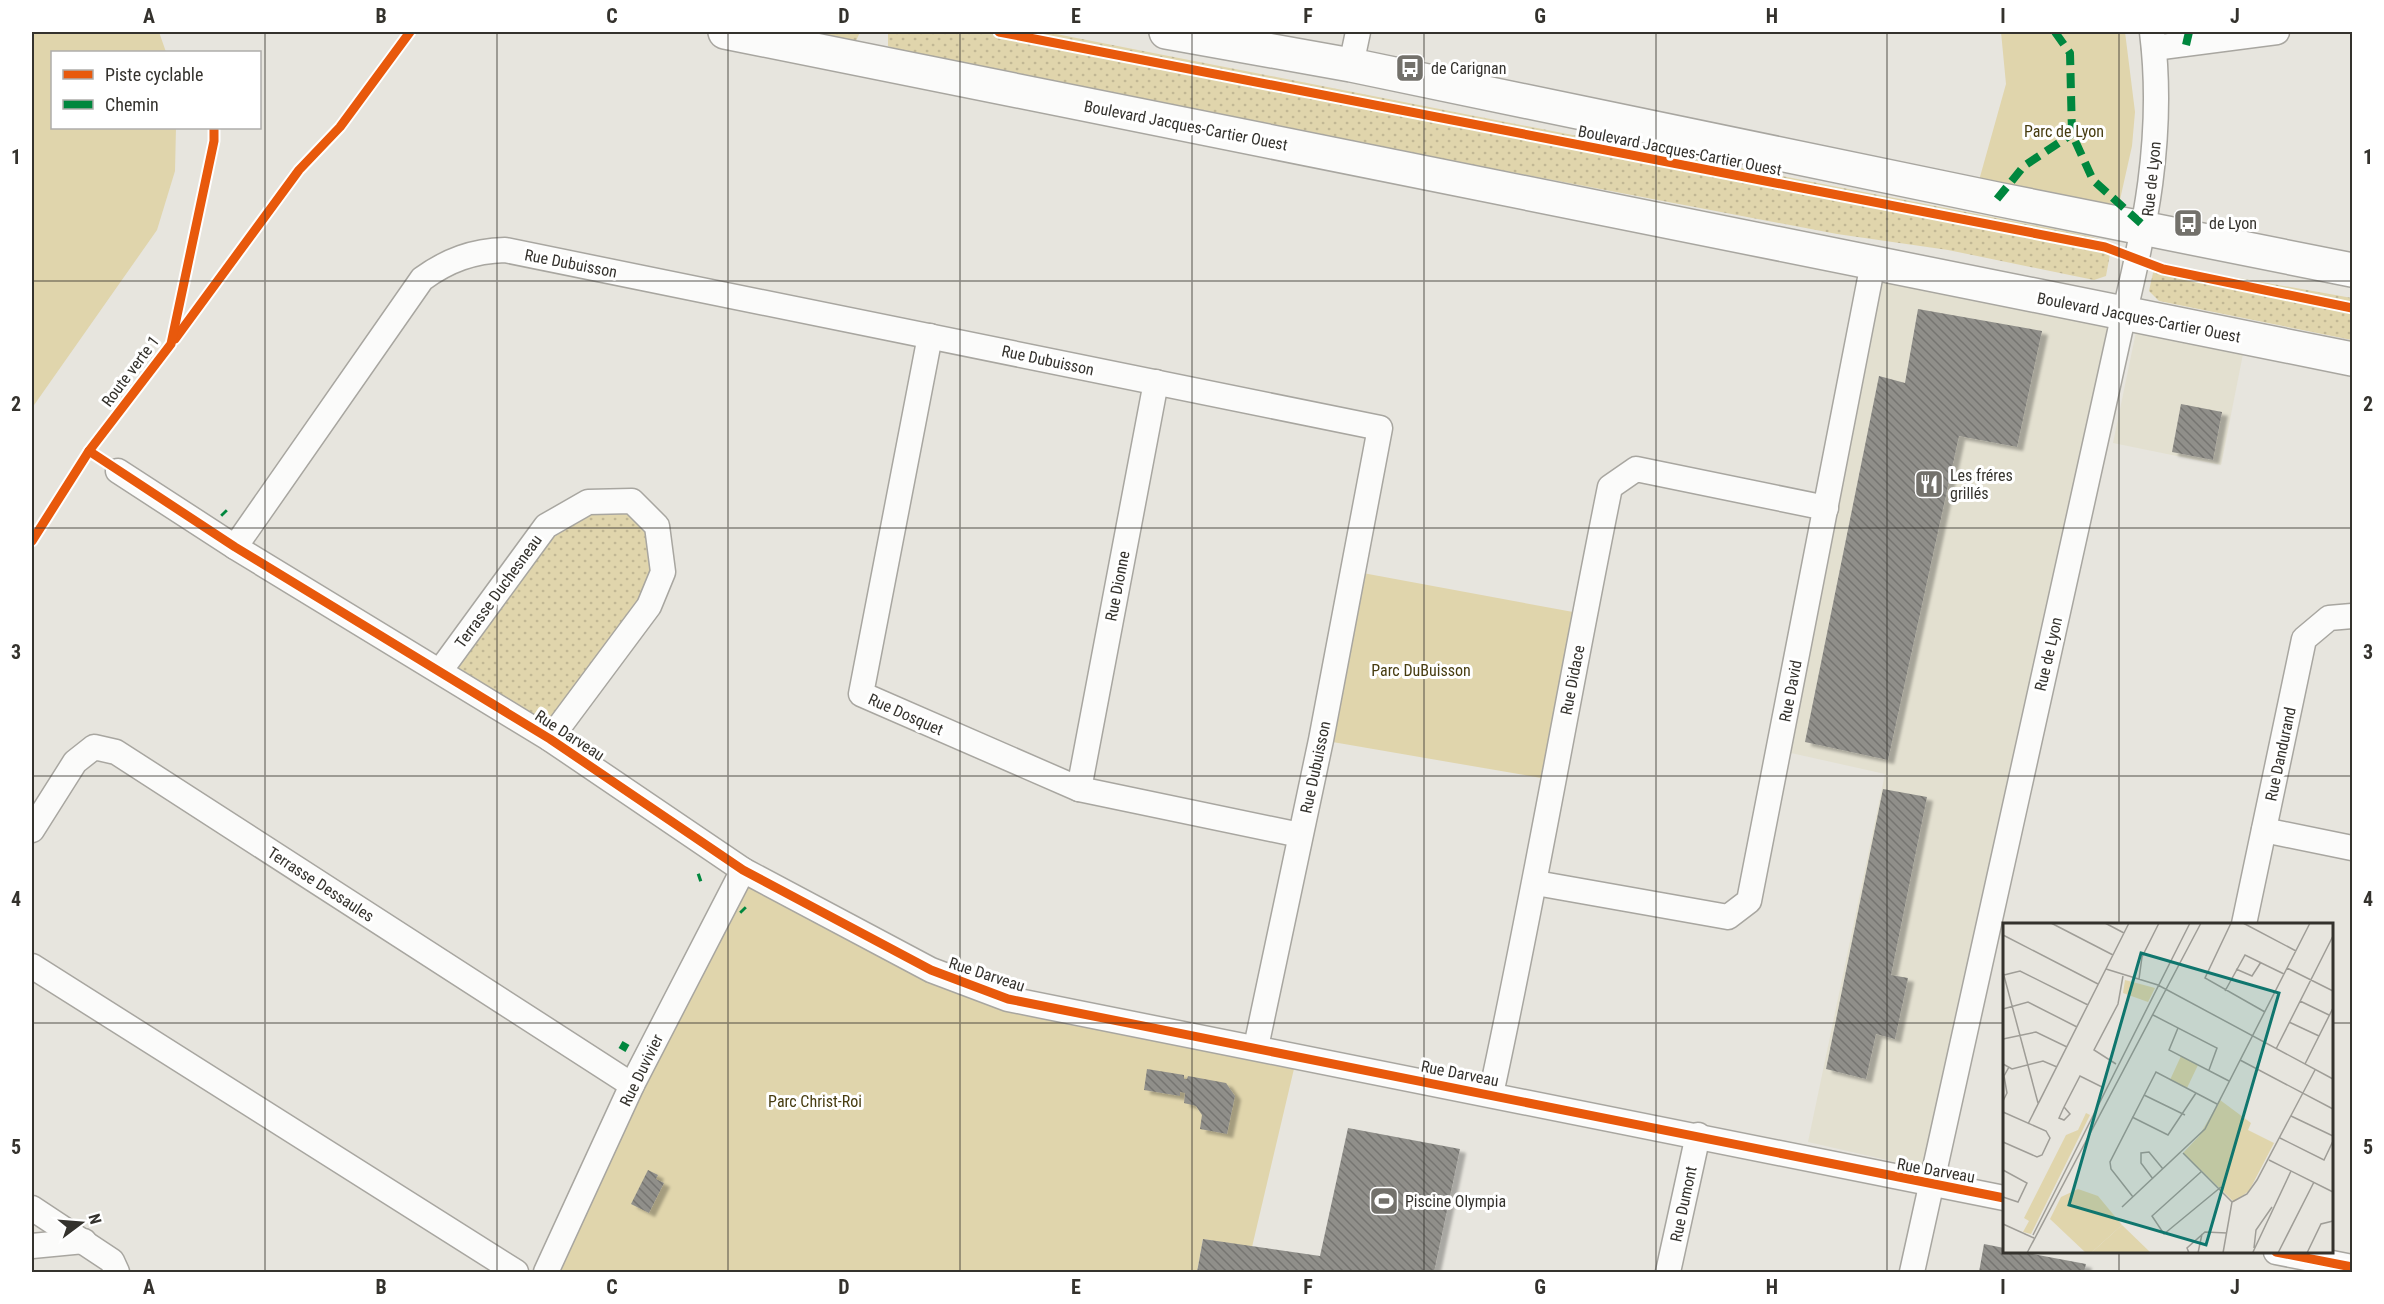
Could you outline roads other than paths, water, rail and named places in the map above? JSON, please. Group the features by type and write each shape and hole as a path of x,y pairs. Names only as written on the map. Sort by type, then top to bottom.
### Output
{"main road":[{"name":"Boulevard Jacques-Cartier Ouest","path":"725,32 2352,359"},
{"name":"Boulevard Jacques-Cartier Ouest","path":"1166,32 1351,66 2352,270"}],"street":[{"path":"1351,66 1358,32"},
{"path":"2153,40 2277,32"},
{"name":"Rue de Lyon","path":"1911,1272 2145,227 2156,148 2153,40"},
{"name":"Rue Dubuisson","path":"235,547 422,279 438,267 464,255 484,250 506,250 1380,428 1321,740 1256,1047"},
{"name":"Rue David","path":"1536,883 1728,917 1749,901 1873,263"},
{"name":"Rue Dosquet","path":"930,336 861,694 1079,789 1300,835"},
{"name":"Rue Dionne","path":"1079,789 1156,382"},
{"name":"Rue Didace","path":"1491,1094 1536,883 1584,614 1610,487 1636,469 1826,508"},
{"name":"Rue Darveau","path":"118,471 235,547 550,739 742,870 931,970 1008,999 1698,1135 1930,1185 2003,1198"},
{"name":"Terrasse Duchesneau","path":"440,671 546,526 588,502 632,501 657,526 663,572 649,606 550,739"},
{"name":"Rue Dandurand","path":"2244,923 2304,639 2329,618 2352,616"},
{"name":"Terrasse Dessaules","path":"32,830 75,762 94,747 116,752 632,1085"},
{"path":"2264,830 2352,848"},
{"name":"Rue Duvivier","path":"546,1272 632,1085 742,870"},
{"path":"32,966 516,1272"},
{"name":"Rue Dumont","path":"1668,1272 1698,1135"},
{"path":"32,1208 112,1261 117,1272"},
{"path":"32,1246 84,1241"},
{"path":"2286,1253 2352,1267"}],"place":[{"name":"de Carignan","path":"1410,68"},
{"name":"de Lyon","path":"2188,223"},
{"name":"Les fréres grillés","path":"1929,484"},
{"name":"Piscine Olympia","path":"1384,1201"}],"park label":[{"name":"Parc de Lyon","path":"2064,131"},
{"name":"Parc DuBuisson","path":"1421,670"},
{"name":"Parc Christ-Roi","path":"815,1101"}]}
